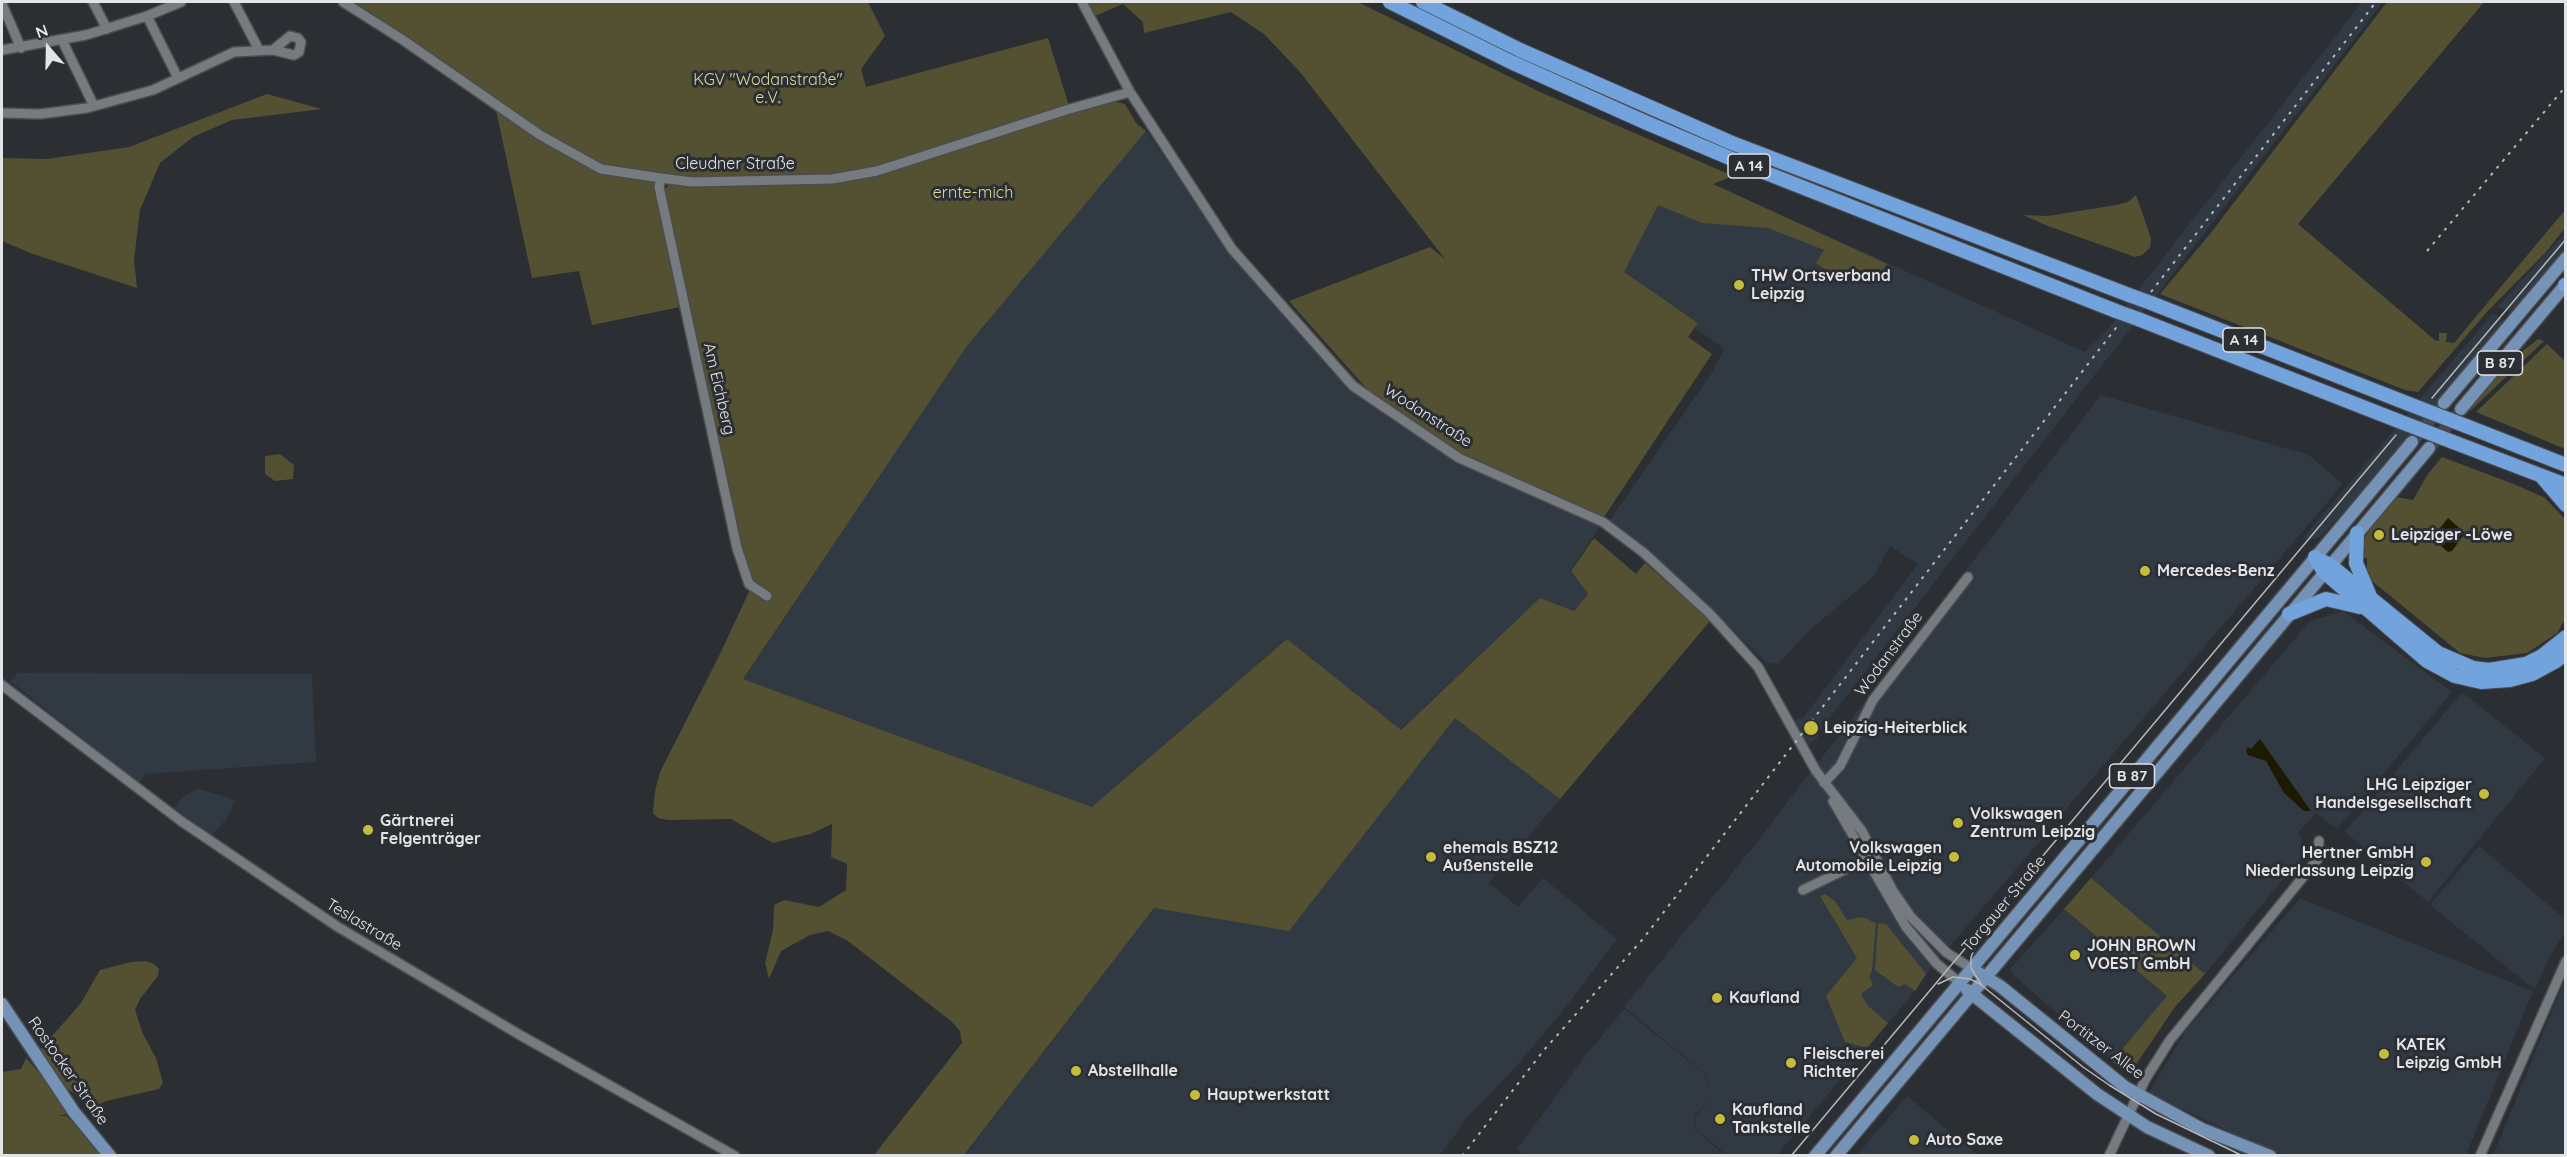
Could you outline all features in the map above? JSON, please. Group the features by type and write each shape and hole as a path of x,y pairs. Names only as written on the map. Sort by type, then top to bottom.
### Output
{"highway":[{"name":"A 14","path":"1390,2 1511,62 1761,171 2565,486"},
{"name":"A 14","path":"1423,2 1530,54 1732,143 2563,463"},
{"path":"2541,476 2565,505"},
{"path":"2357,533 2356,563 2368,603"},
{"path":"2315,557 2368,603 2427,661 2455,676 2481,682 2510,680 2532,674 2556,661 2565,653"},
{"path":"2289,614 2317,601 2331,599 2368,603 2438,653 2473,668 2489,670 2526,664 2542,656 2565,637"}],"main road":[{"name":"B 87","path":"2444,403 2565,258"},
{"name":"B 87","path":"2461,409 2565,285"},
{"name":"Torgauer Straße","path":"1815,1155 2412,441"},
{"name":"B 87","path":"2327,568 2429,448"},
{"name":"Torgauer Straße","path":"1836,1155 2140,795 2327,568"},
{"name":"Wodanstraße","path":"1971,969 1986,976"},
{"name":"Portitzer Allee","path":"1986,976 2106,1073 2139,1094 2202,1129 2270,1155"},
{"name":"Wodanstraße","path":"1960,983 1971,993"},
{"path":"1971,993 2082,1084 2147,1127 2209,1155"},
{"name":"Rostocker Straße","path":"2,1004 74,1112 110,1155"}],"street":[{"path":"93,2 107,29"},
{"path":"2,50 62,40 107,29 181,2"},
{"path":"234,2 259,50"},
{"name":"Cleudner Straße","path":"343,2 540,135 600,169 692,182 832,179 866,173 1130,92"},
{"name":"Wodanstraße","path":"1082,2 1130,92 1232,249 1353,386 1460,458 1604,522 1644,554 1710,614 1758,667 1800,746 1911,916 1947,953 1971,969"},
{"path":"2,4 21,48"},
{"path":"147,16 178,78"},
{"path":"62,40 94,106"},
{"path":"2,113 40,114 94,106 153,90 234,52 273,50"},
{"name":"Am Eichberg","path":"661,178 659,187 737,548 749,584 767,596"},
{"name":"Wodanstraße","path":"1824,783 1834,775 1849,750 1873,700 1968,577"},
{"name":"Teslastraße","path":"2,685 181,821 320,916 520,1035 735,1155"},
{"path":"2109,1155 2146,1078 2183,1022 2317,860 2319,841"},
{"path":"1803,890 1871,857"},
{"name":"Wodanstraße","path":"1871,857 1889,898 1915,940 1960,983"},
{"path":"2480,1155 2565,961"}],"shaded area":[{"path":"2362,2 2383,2 1848,694 1819,732 1817,739 1806,743 1795,720 1804,717 1918,564 1890,546 1873,577 1810,630 1779,663 1773,664 1766,662 1703,602 1610,520 1711,374 1724,349 1695,328 1698,323 1623,272 1658,204 1713,184 2085,352 2107,330"},
{"path":"1146,131 1232,249 1382,406 1603,522 1571,570 1588,594 1574,611 1540,598 1400,730 1287,639 1092,807 743,679 967,346"},
{"path":"2565,233 2565,250 2513,313 2497,307"},
{"path":"2492,314 2496,314 2505,322 2371,483 2320,537 2310,540 2302,539"},
{"path":"2101,395 2309,455 2343,484 2055,822 2045,824 2041,830 2042,839 1926,974 1915,991 1777,1155 1719,1155 1722,1151 1696,1129 1695,1117 1710,1099 1694,1116 1695,1129 1720,1152 1717,1155 1523,1156 1517,1149 1586,1055 1624,1009 1705,1074 1709,1089 1706,1074 1624,1007 1749,852"},
{"path":"2448,518 2465,533 2452,551 2448,552 2432,538"},
{"path":"2343,611 2452,692 2337,829 2316,813 2297,834 2301,837 2303,855 2205,974 2091,878 2310,621"},
{"path":"18,673 312,674 316,762 146,774 139,783 10,681"},
{"path":"2462,692 2545,758 2428,902 2345,832"},
{"path":"1455,718 1560,799 1489,883 1518,907 1543,878 1617,939 1558,1017 1512,1071 1460,1125 1440,1155 964,1156 1154,908 1289,930"},
{"path":"2260,739 2311,811 2304,811 2284,793 2266,761 2248,755 2246,751 2248,747 2251,749"},
{"path":"197,788 235,800 228,817 212,835 174,808 182,798"},
{"path":"2479,846 2565,919 2565,932 2550,956 2535,990 2430,905"},
{"path":"2300,898 2533,991 2466,1155 2285,1155 2268,1150 2149,1093 2185,1032"},
{"path":"2064,909 2167,996 2112,1061 2012,974 2011,968"},
{"path":"2565,979 2565,1155 2493,1155 2526,1075"},
{"path":"1907,1096 1974,1152 1979,1155 1857,1155"}],"green space":[{"name":"KGV \"Wodanstraße\" e.V.","path":"351,2 868,2 885,36 861,69 866,87 1048,38 1069,106 894,161 833,176 751,179 655,174 600,165 556,140 417,44"},
{"path":"1088,2 1358,2 1538,91 1733,176 1713,184 1887,264 1879,275 1875,275 1870,280 1851,271 1847,276 1840,272 1837,277 1816,263 1824,250 1768,228 1702,223 1658,205 1624,272 1698,323 1688,337 1712,354 1604,517 1460,458 1382,406 1289,301 1430,247 1445,259 1300,72 1264,34 1231,12 1144,33 1143,22 1123,4 1095,16"},
{"path":"2387,2 2484,2 2298,224 2436,341 2439,341 2439,333 2447,333 2446,342 2454,343 2565,210 2565,228 2546,252 2486,313 2418,392 2405,390 2160,294 2210,234"},
{"path":"267,94 322,109 232,120 193,137 160,163 140,210 134,260 137,288 33,254 2,241 2,158 47,159 129,147"},
{"name":"ernte-mich","path":"1115,102 1125,104 1136,123 1146,131 967,346 743,679 1092,807 1287,639 1401,730 1540,598 1574,611 1588,594 1571,571 1594,538 1636,574 1645,563 1710,621 1560,799 1455,718 1289,931 1154,908 964,1155 874,1155 962,1043 960,1031 951,1021 848,941 828,931 810,935 781,951 769,979 765,963 773,930 774,905 784,900 819,907 846,890 847,864 831,857 832,824 810,834 773,843 731,819 668,820 658,818 653,813 660,772 754,581 740,547 712,410 677,264 664,190 670,184 821,182"},
{"path":"496,110 601,169 660,181 685,306 592,325 579,271 532,278"},
{"path":"2136,195 2151,238 2150,248 2142,255 2135,257 2023,215 2048,216 2116,205 2128,202"},
{"path":"2538,339 2544,341 2470,411 2466,409 2524,350"},
{"path":"2547,344 2565,361 2565,449 2476,412"},
{"path":"280,454 294,465 293,479 275,481 265,474 265,456"},
{"path":"2442,457 2545,498 2565,519 2565,619 2557,633 2527,653 2485,658 2460,653 2372,581 2367,569 2367,558 2360,558 2364,539 2373,525 2396,497 2413,500 2428,474"},
{"path":"2091,878 2205,974 2175,1007 2135,1066 2123,1070 2112,1061 2167,996 2064,909"},
{"path":"1825,894 1835,901 1847,920 1862,917 1876,923 1872,971 1869,976 1873,985 1861,994 1867,1005 1888,1023 1867,1048 1845,1042 1826,996 1857,958 1820,896"},
{"path":"1878,923 1886,924 1926,974 1915,991 1905,984 1898,987 1875,970"},
{"path":"146,961 159,969 158,976 140,999 135,1010 143,1034 156,1058 163,1083 159,1089 106,1101 94,1107 59,1083 39,1051 81,1003 100,970 131,962"},
{"path":"26,1058 74,1112 59,1116 66,1116 75,1124 100,1155 2,1156 2,1072 21,1069"}],"tunnel":[{"path":"2412,442 2440,408"},
{"path":"2429,448 2457,414"}],"tram line":[{"path":"2432,398 2566,239"},
{"path":"1791,1156 2396,435"},
{"path":"1978,940 1971,957 1971,968 1981,984"},
{"path":"1938,984 1953,977 1970,979 1980,984 2083,1067 2109,1085 2156,1114 2243,1156"}],"railway":[{"path":"2151,292 2376,2"},
{"path":"2427,251 2566,86"},
{"path":"1462,1156 1544,1050 1642,940 2119,324"}],"place":[{"name":"THW Ortsverband Leipzig","path":"1739,285"},
{"name":"Leipziger -Löwe","path":"2379,535"},
{"name":"Mercedes-Benz","path":"2145,571"},
{"name":"Leipzig-Heiterblick","path":"1811,728"},
{"name":"LHG Leipziger Handelsgesellschaft","path":"2484,794"},
{"name":"Volkswagen Zentrum Leipzig","path":"1958,823"},
{"name":"Gärtnerei Felgenträger","path":"368,830"},
{"name":"ehemals BSZ12 Außenstelle","path":"1431,857"},
{"name":"Volkswagen Automobile Leipzig","path":"1954,857"},
{"name":"Hertner GmbH Niederlassung Leipzig","path":"2426,862"},
{"name":"JOHN BROWN VOEST GmbH","path":"2075,955"},
{"name":"Kaufland","path":"1717,998"},
{"name":"KATEK Leipzig GmbH","path":"2384,1054"},
{"name":"Fleischerei Richter","path":"1791,1063"},
{"name":"Abstellhalle","path":"1076,1071"},
{"name":"Hauptwerkstatt","path":"1195,1095"},
{"name":"Kaufland Tankstelle","path":"1720,1119"},
{"name":"Auto Saxe","path":"1914,1140"}]}
